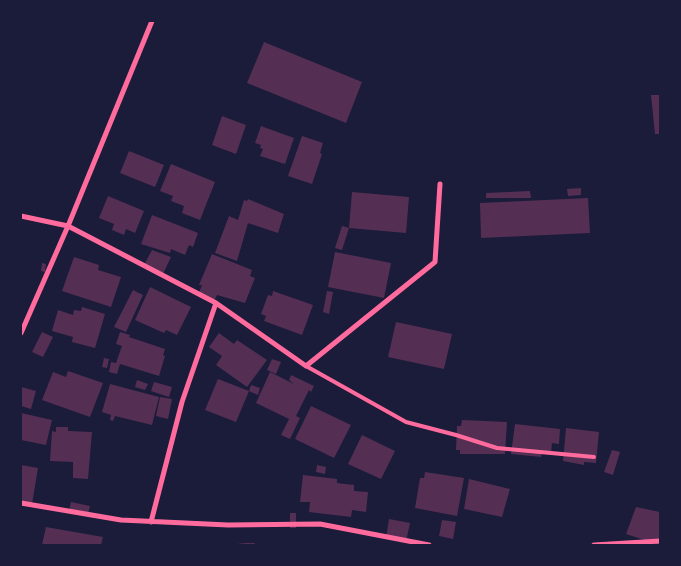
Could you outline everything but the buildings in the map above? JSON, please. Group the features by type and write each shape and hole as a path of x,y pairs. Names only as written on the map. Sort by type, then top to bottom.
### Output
{"street":[{"path":"21,334 68,226 152,21"},
{"path":"21,216 68,226 216,303 306,366 435,262 440,184"},
{"path":"151,522 182,402 216,303"},
{"path":"21,503 122,520 228,525 320,524 430,545"},
{"path":"594,545 660,541"}],"lane":[{"path":"306,366 406,422 456,434 497,448 594,457"}]}
